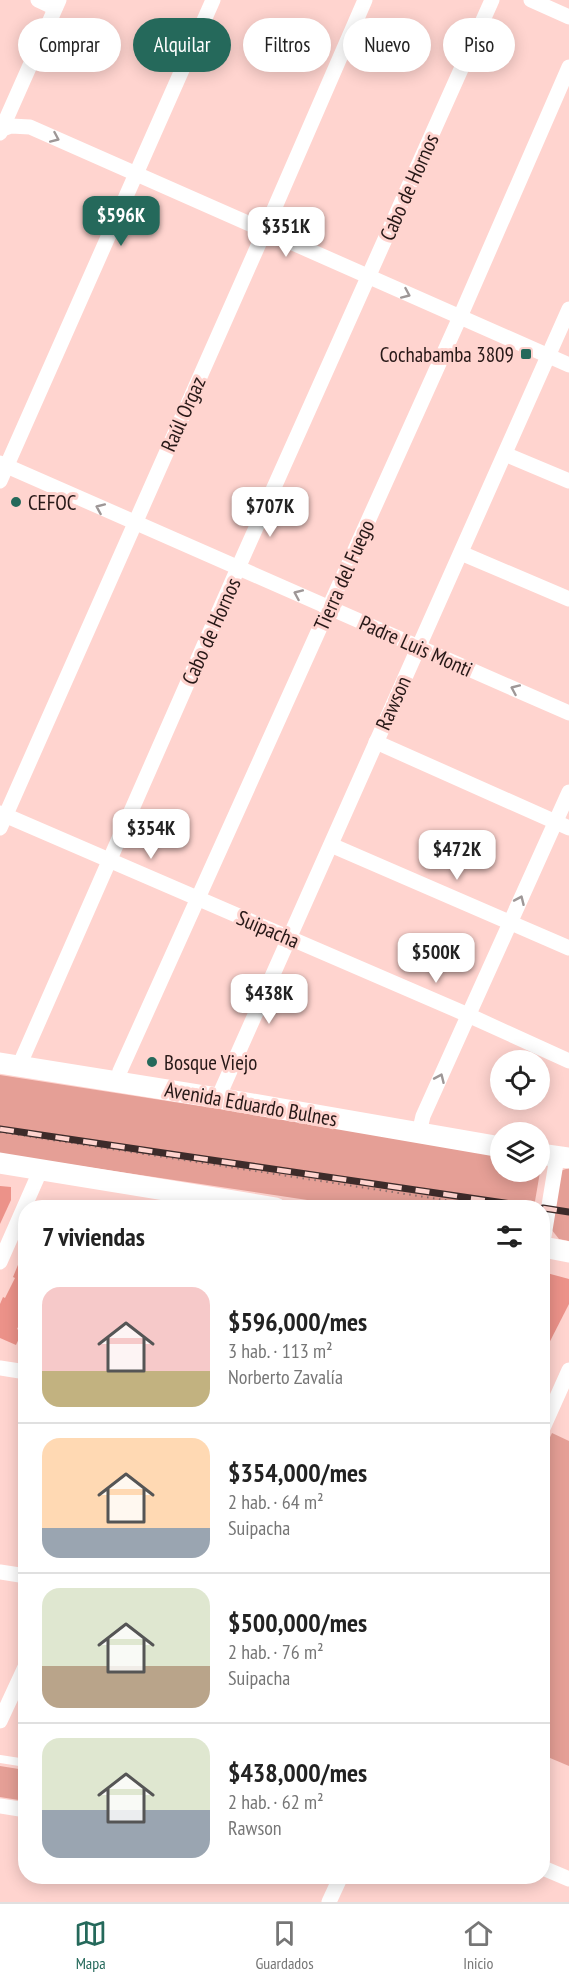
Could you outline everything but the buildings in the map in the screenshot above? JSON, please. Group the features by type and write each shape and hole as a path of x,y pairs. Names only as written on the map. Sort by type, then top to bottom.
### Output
{"main road":[{"name":"Avenida Eduardo Bulnes","path":"10,1064 490,1145"},
{"path":"0,1163 211,1200"},
{"path":"550,1248 569,1252"}],"street":[{"path":"1,130 57,4 38,0"},
{"path":"2,470 213,0"},
{"name":"Raúl Orgaz","path":"2,819 365,0"},
{"name":"Cabo de Hornos","path":"10,1064 22,1057 492,0"},
{"path":"531,0 569,17"},
{"name":"Tierra del Fuego","path":"117,1082 460,317 569,67"},
{"path":"1,130 18,125 30,127 569,365"},
{"name":"Rawson","path":"218,1098 569,309"},
{"path":"505,454 569,481"},
{"name":"Padre Luis Monti","path":"2,470 135,523 569,712"},
{"path":"461,554 569,600"},
{"path":"376,742 562,825"},
{"path":"419,1133 423,1116 510,922 562,825 569,792"},
{"name":"Suipacha","path":"2,819 111,860 569,1061"},
{"path":"331,845 569,948"},
{"path":"549,1200 555,1156"},
{"path":"27,1200 41,1169"},
{"path":"0,1262 18,1221"},
{"path":"0,1368 18,1371"},
{"path":"550,1412 569,1370"},
{"path":"0,1572 18,1575"},
{"path":"0,1721 18,1682"},
{"path":"0,1806 18,1809"},
{"path":"550,1871 569,1879"},
{"path":"329,1902 337,1884"}],"lane":[{"path":"0,1759 18,1762"}],"path":[{"path":"0,1132 445,1200"}],"shaded area":[{"path":"0,1075 490,1151 490,1182 538,1182 535,1200 307,1200 0,1154"},
{"path":"569,1168 569,1241 559,1239 551,1229 560,1171"},
{"path":"552,1433 569,1441 569,1766 550,1758 550,1437"},
{"path":"0,1766 18,1769 18,1800 0,1797"}],"railway":[{"path":"0,1129 484,1200"},
{"path":"550,1209 569,1212"}],"place":[{"name":"Cochabamba 3809","path":"526,354"},
{"name":"CEFOC","path":"16,502"},
{"name":"Bosque Viejo","path":"152,1062"}]}
